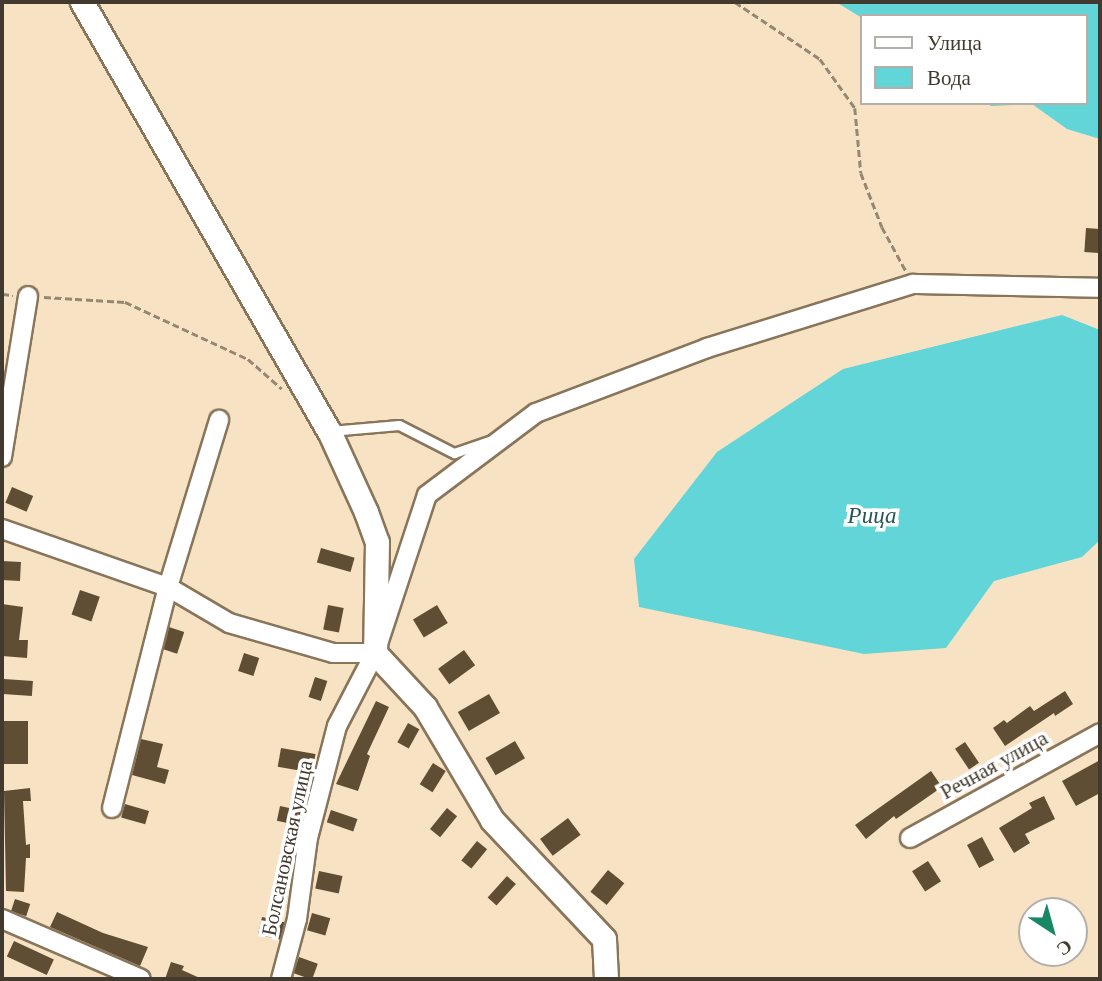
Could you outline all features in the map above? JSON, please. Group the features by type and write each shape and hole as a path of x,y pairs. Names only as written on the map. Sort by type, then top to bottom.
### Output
{"street":[{"path":"82,2 329,431 377,542 375,653 425,707 492,820 604,939 606,979"},
{"name":"Болсановская улица","path":"281,979 297,919 308,838 337,726 375,653 426,495 536,413 706,348 913,284 936,282 1100,288"},
{"path":"2,457 28,296"},
{"path":"112,808 168,587 219,420"},
{"path":"2,528 168,587 229,623 333,653 375,653"},
{"name":"Речная улица","path":"910,838 1100,733"},
{"path":"2,919 141,979"}],"lane":[{"path":"329,431 399,425 454,453 504,437"}],"path":[{"path":"735,2 820,59 855,108 861,173 882,226 913,284"},
{"path":"2,294 125,302 248,359 289,395"}],"water":[{"path":"836,2 1100,2 1100,139 1067,129 1033,105 1088,105 1088,14 860,14 860,17"},
{"name":"Рица","path":"1062,315 1100,330 1100,540 1082,557 994,581 946,648 864,654 639,607 634,559 717,452 843,369"}],"building":[{"path":"1086,228 1100,229 1098,253 1084,252"},
{"path":"12,487 33,496 27,512 5,503"},
{"path":"321,548 355,558 351,572 317,562"},
{"path":"2,561 21,562 20,581 2,580"},
{"path":"80,590 100,597 91,621 72,615"},
{"path":"2,604 23,607 19,640 28,640 27,658 2,656"},
{"path":"328,605 344,608 339,633 323,630"},
{"path":"437,605 448,623 424,637 413,619"},
{"path":"169,627 184,632 177,654 162,649"},
{"path":"464,650 475,665 449,684 438,669"},
{"path":"244,653 259,658 253,676 238,671"},
{"path":"315,677 327,681 321,701 309,697"},
{"path":"4,679 33,681 32,696 3,694"},
{"path":"1065,691 1073,704 1055,716 1054,713 1005,746 993,728 1004,720 1007,723 1030,706 1034,711"},
{"path":"489,694 500,713 469,731 458,712"},
{"path":"376,701 389,707 367,754 370,756 358,791 336,784"},
{"path":"2,721 28,721 28,764 2,764"},
{"path":"408,723 419,729 409,749 397,742"},
{"path":"141,739 163,744 157,767 169,770 165,784 132,775"},
{"path":"515,741 525,758 496,775 486,758"},
{"path":"965,742 979,763 969,769 955,749"},
{"path":"281,748 315,754 312,773 278,767"},
{"path":"1100,760 1100,793 1076,806 1062,781"},
{"path":"433,763 446,771 432,792 420,784"},
{"path":"931,771 942,787 896,819 894,816 866,839 855,825"},
{"path":"30,788 31,801 23,801 26,845 30,844 30,858 26,858 24,892 6,891 4,791"},
{"path":"1044,796 1055,819 1025,834 1030,843 1014,853 999,828 1032,808 1029,803"},
{"path":"125,804 149,811 145,824 121,817"},
{"path":"280,806 303,811 300,826 277,821"},
{"path":"447,808 457,816 440,837 430,829"},
{"path":"331,810 357,819 353,831 327,822"},
{"path":"568,818 581,835 553,856 540,839"},
{"path":"982,837 994,860 979,868 967,845"},
{"path":"477,841 487,849 471,869 461,860"},
{"path":"928,861 941,881 925,891 912,871"},
{"path":"608,870 624,883 607,905 590,892"},
{"path":"319,871 342,876 339,894 315,889"},
{"path":"507,876 516,884 497,906 488,898"},
{"path":"15,899 30,904 26,916 11,911"},
{"path":"57,912 103,933 148,947 140,966 50,927"},
{"path":"312,913 330,918 325,936 307,930"},
{"path":"262,917 284,922 280,940 258,935"},
{"path":"14,941 54,960 47,975 7,956"},
{"path":"299,957 318,964 312,979 293,973"},
{"path":"171,962 184,966 182,970 202,979 165,979"}]}
